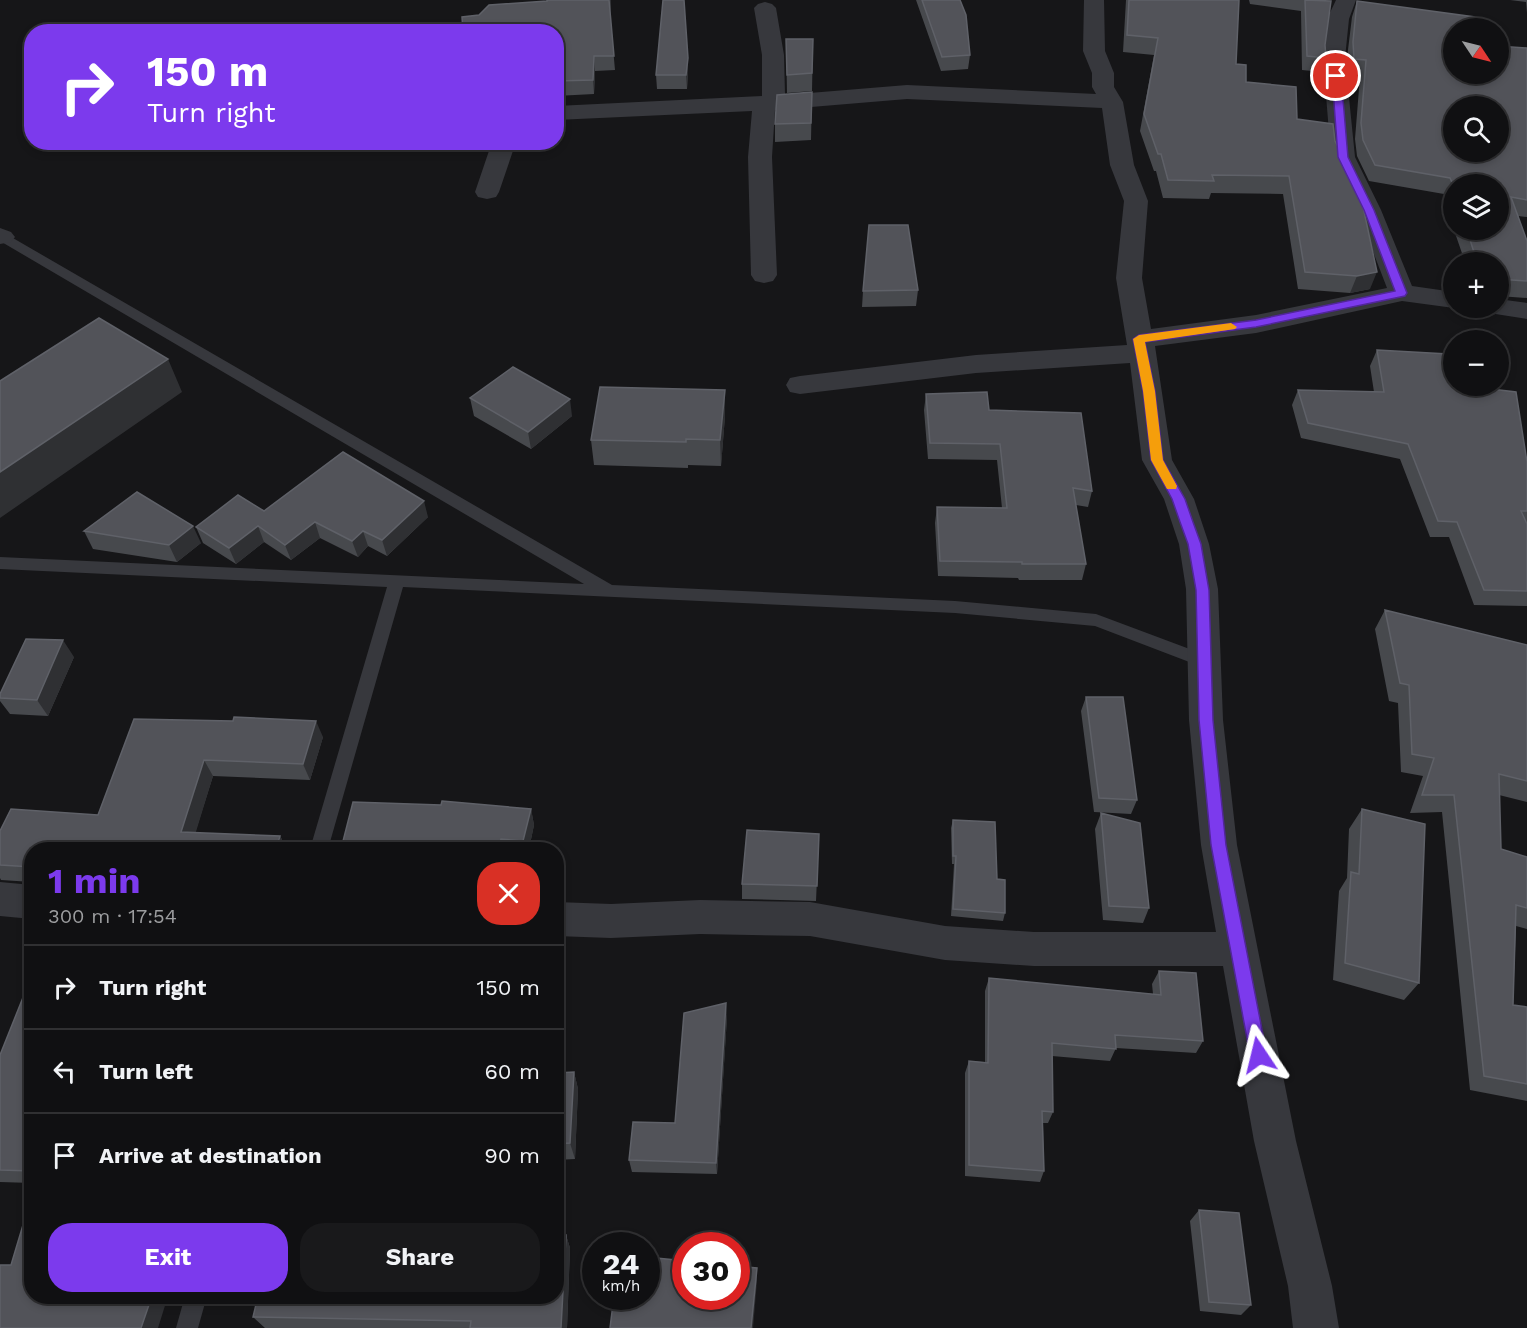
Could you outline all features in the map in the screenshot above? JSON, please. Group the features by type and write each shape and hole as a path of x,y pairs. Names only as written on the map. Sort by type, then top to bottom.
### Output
{"street":[{"path":"1094,0 1095,51 1103,74 1103,87 1113,102 1122,165 1136,201 1129,278 1149,391 1157,460 1179,499 1194,544 1202,590 1206,720 1219,845 1275,1141 1310,1286 1316,1328"},
{"path":"1346,0 1338,19 1334,58 1343,157 1369,210 1402,293"},
{"path":"764,275 760,157 769,103 773,55 765,8"},
{"path":"564,112 769,103 907,92 1113,102"},
{"path":"487,192 501,150"},
{"path":"800,384 1140,346 1402,293 1443,299"},
{"path":"1509,309 1527,312"},
{"path":"0,899 24,901"},
{"path":"564,919 611,921 700,917 810,919 945,943 1034,949 1239,949"}],"lane":[{"path":"1,236 610,591"},
{"path":"0,563 955,607 1096,620 1205,662"},
{"path":"321,842 397,581"},
{"path":"187,1328 194,1304"}],"building":[{"path":"609,0 614,56 594,56 593,80 564,81 564,24 462,24 462,17 479,15 489,5"},
{"path":"663,0 684,0 688,58 686,75 656,75"},
{"path":"922,0 960,0 966,15 970,55 942,57"},
{"path":"1129,0 1239,0 1236,64 1246,65 1246,82 1296,87 1297,119 1333,124 1335,141 1359,188 1377,272 1357,276 1305,272 1289,176 1212,175 1214,181 1168,180 1161,154 1158,154 1144,114 1158,38 1127,35"},
{"path":"1305,0 1331,1 1325,45 1326,58 1307,56"},
{"path":"1357,1 1475,17 1443,18 1443,84 1509,84 1509,47 1527,48 1527,200 1511,197 1527,241 1527,281 1509,280 1509,252 1474,252 1470,240 1509,240 1509,174 1443,174 1443,177 1375,165 1363,140 1361,123 1366,60 1354,59 1353,42"},
{"path":"786,39 813,39 812,73 787,75"},
{"path":"812,92 811,123 775,124 777,95"},
{"path":"869,225 908,225 918,290 863,291"},
{"path":"99,318 168,359 0,472 0,381"},
{"path":"1377,350 1443,354 1443,396 1509,396 1509,391 1516,392 1527,462 1527,511 1521,511 1527,524 1527,591 1484,590 1457,522 1438,521 1408,444 1308,423 1298,390 1384,392"},
{"path":"513,367 570,399 528,432 470,398"},
{"path":"600,387 725,390 720,440 686,439 686,442 591,440"},
{"path":"987,392 989,410 1081,413 1092,491 1073,488 1086,564 940,561 937,507 1007,508 1000,444 930,443 926,394"},
{"path":"343,452 424,501 382,540 363,531 352,541 315,522 285,545 258,526 229,548 196,527 238,495 264,511"},
{"path":"137,492 193,526 169,545 84,531"},
{"path":"1385,610 1527,645 1527,781 1499,774 1501,849 1527,857 1527,908 1516,905 1513,1005 1527,1007 1527,1084 1484,1076 1454,795 1422,795 1434,758 1412,754 1409,685 1400,683"},
{"path":"26,639 63,640 37,700 0,698 0,694"},
{"path":"1086,697 1123,697 1137,800 1099,798"},
{"path":"234,717 316,721 303,764 204,760 181,832 280,836 278,842 24,842 24,866 0,865 0,831 11,809 98,815 134,719 233,721"},
{"path":"442,801 531,809 523,841 501,839 500,842 343,842 353,802 441,805"},
{"path":"1362,809 1425,824 1419,983 1345,963 1351,872 1359,874"},
{"path":"1101,813 1140,823 1149,908 1109,906"},
{"path":"953,820 995,822 997,879 1005,880 1005,913 953,909 956,856 953,856"},
{"path":"747,830 819,834 817,886 742,884"},
{"path":"1159,971 1196,973 1203,1041 1115,1035 1116,1049 1052,1043 1053,1112 1042,1111 1044,1171 969,1165 969,1061 988,1063 989,978 1161,995"},
{"path":"24,995 24,1171 0,1170 0,1055"},
{"path":"726,1003 716,1163 629,1160 633,1122 675,1123 684,1013"},
{"path":"574,1072 570,1143 564,1143 564,1073"},
{"path":"1199,1210 1239,1213 1251,1305 1209,1302"},
{"path":"24,1222 24,1304 149,1304 141,1328 0,1328 0,1265 11,1265"},
{"path":"564,1235 566,1235 564,1272"},
{"path":"660,1258 672,1260 672,1310 750,1310 750,1267 757,1268 751,1328 610,1328 612,1310 660,1310"},
{"path":"256,1304 562,1304 561,1328 470,1328 471,1321 253,1317"}],"slow traffic":[{"path":"1171,486 1157,460 1149,391 1139,339 1231,327"}],"route":[{"path":"1259,1055 1219,845 1206,720 1202,590 1194,544 1179,499 1157,460 1149,391 1139,339 1256,324 1402,293 1369,210 1343,157 1336,76"}]}
